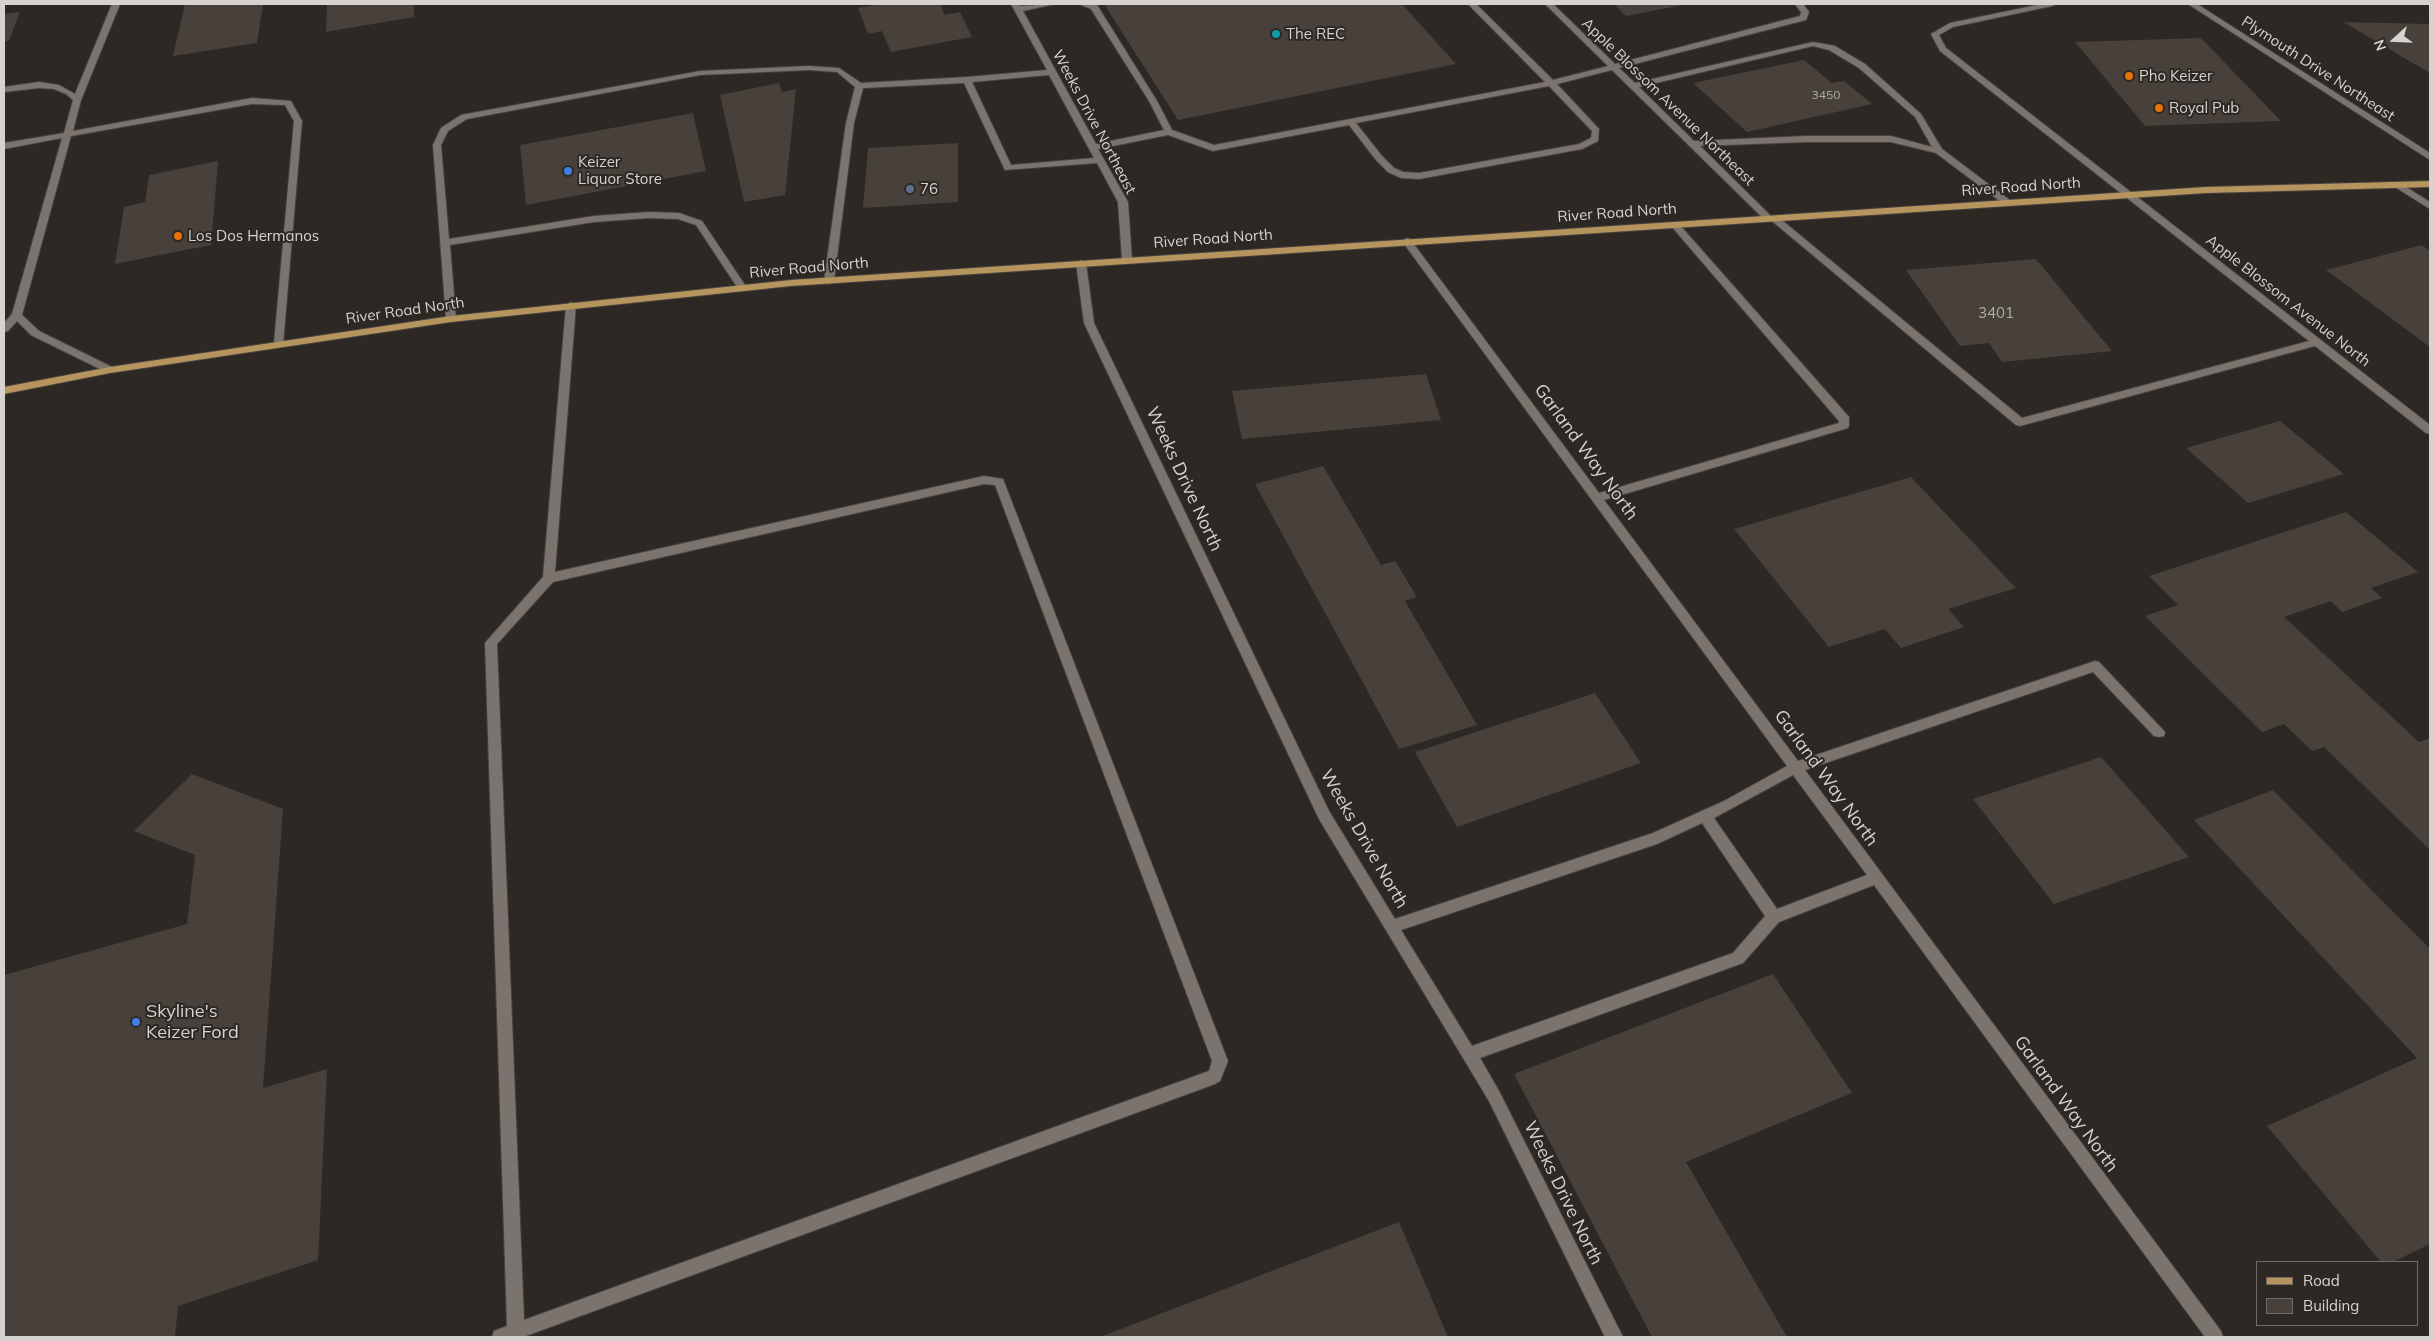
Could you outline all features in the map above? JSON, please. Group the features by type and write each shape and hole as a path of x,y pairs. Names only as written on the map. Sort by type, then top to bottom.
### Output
{"main road":[{"name":"River Road North","path":"4,391 110,370 279,343 451,319 742,288 1407,241 2206,190 2430,184"}],"street":[{"path":"4,328 17,315 77,100 116,4"},
{"path":"1016,6 1051,4"},
{"path":"1083,4 1094,7 1153,101 1168,132"},
{"path":"1352,123 1379,158 1391,170 1401,175 1419,176 1582,146 1595,139 1596,131 1552,83 1472,4"},
{"name":"Apple Blossom Avenue Northeast","path":"1549,4 1692,144 1772,219 2020,422 2316,342"},
{"path":"1093,146 1168,132 1213,148 1352,123 1552,83 1803,18 1805,12 1799,4"},
{"name":"Apple Blossom Avenue North","path":"2052,4 1950,25 1935,34 1943,49 2127,195 2430,430"},
{"name":"Plymouth Drive Northeast","path":"2192,4 2430,157"},
{"name":"Weeks Drive Northeast","path":"1016,6 1123,202 1127,260"},
{"path":"1633,86 1812,44 1832,48 1862,66 1918,116 1939,151 2008,203"},
{"path":"451,319 437,145 444,130 464,117 700,73 809,68 831,69 839,70 859,86 967,80 1052,72"},
{"path":"967,80 1008,168 1100,160"},
{"path":"4,89 39,85 56,87 69,92 77,100"},
{"path":"828,281 850,123 859,86"},
{"path":"4,146 252,101 288,103 298,121 279,343"},
{"path":"1692,144 1806,138 1891,139 1939,151"},
{"path":"2398,185 2430,206"},
{"path":"444,243 594,219 649,215 679,216 699,223 742,288"},
{"path":"1596,498 1844,425 1844,420 1675,225"},
{"name":"Garland Way North","path":"1407,241 2215,1337"},
{"name":"Weeks Drive North","path":"1081,263 1089,323 1324,815 1393,926 1494,1096 1614,1337"},
{"path":"549,578 570,305"},
{"path":"17,315 35,333 110,370"},
{"path":"500,1337 1215,1076 1220,1061 999,482 984,480 549,578 491,643 516,1331"},
{"path":"1393,926 1657,838 1729,805 1795,768 2095,666 2159,732"},
{"path":"1705,816 1774,917"},
{"path":"1469,1055 1738,958 1774,917 1876,878"}],"building":[{"path":"185,4 263,4 257,43 173,56"},
{"path":"327,4 414,4 414,17 326,32"},
{"path":"880,4 940,4 945,15 960,12 972,37 891,52 882,31 868,34 858,8"},
{"name":"The REC","path":"1104,4 1402,4 1456,64 1178,120"},
{"path":"1614,4 1683,4 1683,5 1626,16"},
{"path":"20,12 9,41 4,41 4,14"},
{"path":"2343,22 2430,24 2430,73"},
{"path":"2201,38 2281,121 2145,126 2075,42"},
{"path":"1804,60 1832,83 1844,81 1872,104 1747,132 1693,83"},
{"path":"779,83 782,92 796,89 785,195 744,202 720,95"},
{"path":"693,113 706,171 526,205 520,145"},
{"path":"958,143 958,202 863,208 868,148"},
{"path":"218,161 211,245 115,264 124,207 145,202 149,175"},
{"path":"2422,245 2430,251 2430,347 2326,270"},
{"path":"2036,259 2112,351 2002,362 1989,343 1960,346 1906,270"},
{"path":"1426,374 1441,420 1242,439 1232,391"},
{"path":"2280,421 2344,474 2248,503 2186,448"},
{"path":"1323,466 1381,565 1395,561 1417,597 1405,601 1477,725 1399,749 1255,484"},
{"path":"1911,477 2016,588 1948,609 1964,627 1901,648 1885,629 1829,647 1734,529"},
{"path":"2346,512 2418,572 2371,588 2382,598 2342,612 2331,601 2284,617 2419,742 2430,738 2430,850 2324,747 2312,751 2284,724 2262,732 2145,616 2178,605 2149,576"},
{"path":"1595,693 1641,763 1457,827 1415,752"},
{"path":"2101,757 2189,857 2054,904 1973,799"},
{"name":"Skyline's Keizer Ford","path":"192,774 283,809 263,1088 327,1069 318,1260 178,1306 175,1337 4,1337 4,975 187,924 195,855 134,831"},
{"path":"2273,790 2430,949 2430,1244 2395,1261 2380,1261 2267,1126 2417,1058 2194,820"},
{"path":"1773,974 1852,1093 1686,1162 1787,1337 1652,1337 1514,1074"},
{"path":"1399,1222 1448,1337 1100,1337"}],"place":[{"name":"The REC","path":"1276,34"},
{"name":"Pho Keizer","path":"2129,76"},
{"name":"Royal Pub","path":"2159,108"},
{"name":"Keizer Liquor Store","path":"568,171"},
{"name":"76","path":"910,189"},
{"name":"Los Dos Hermanos","path":"178,236"},
{"name":"Skyline's Keizer Ford","path":"136,1022"}]}
